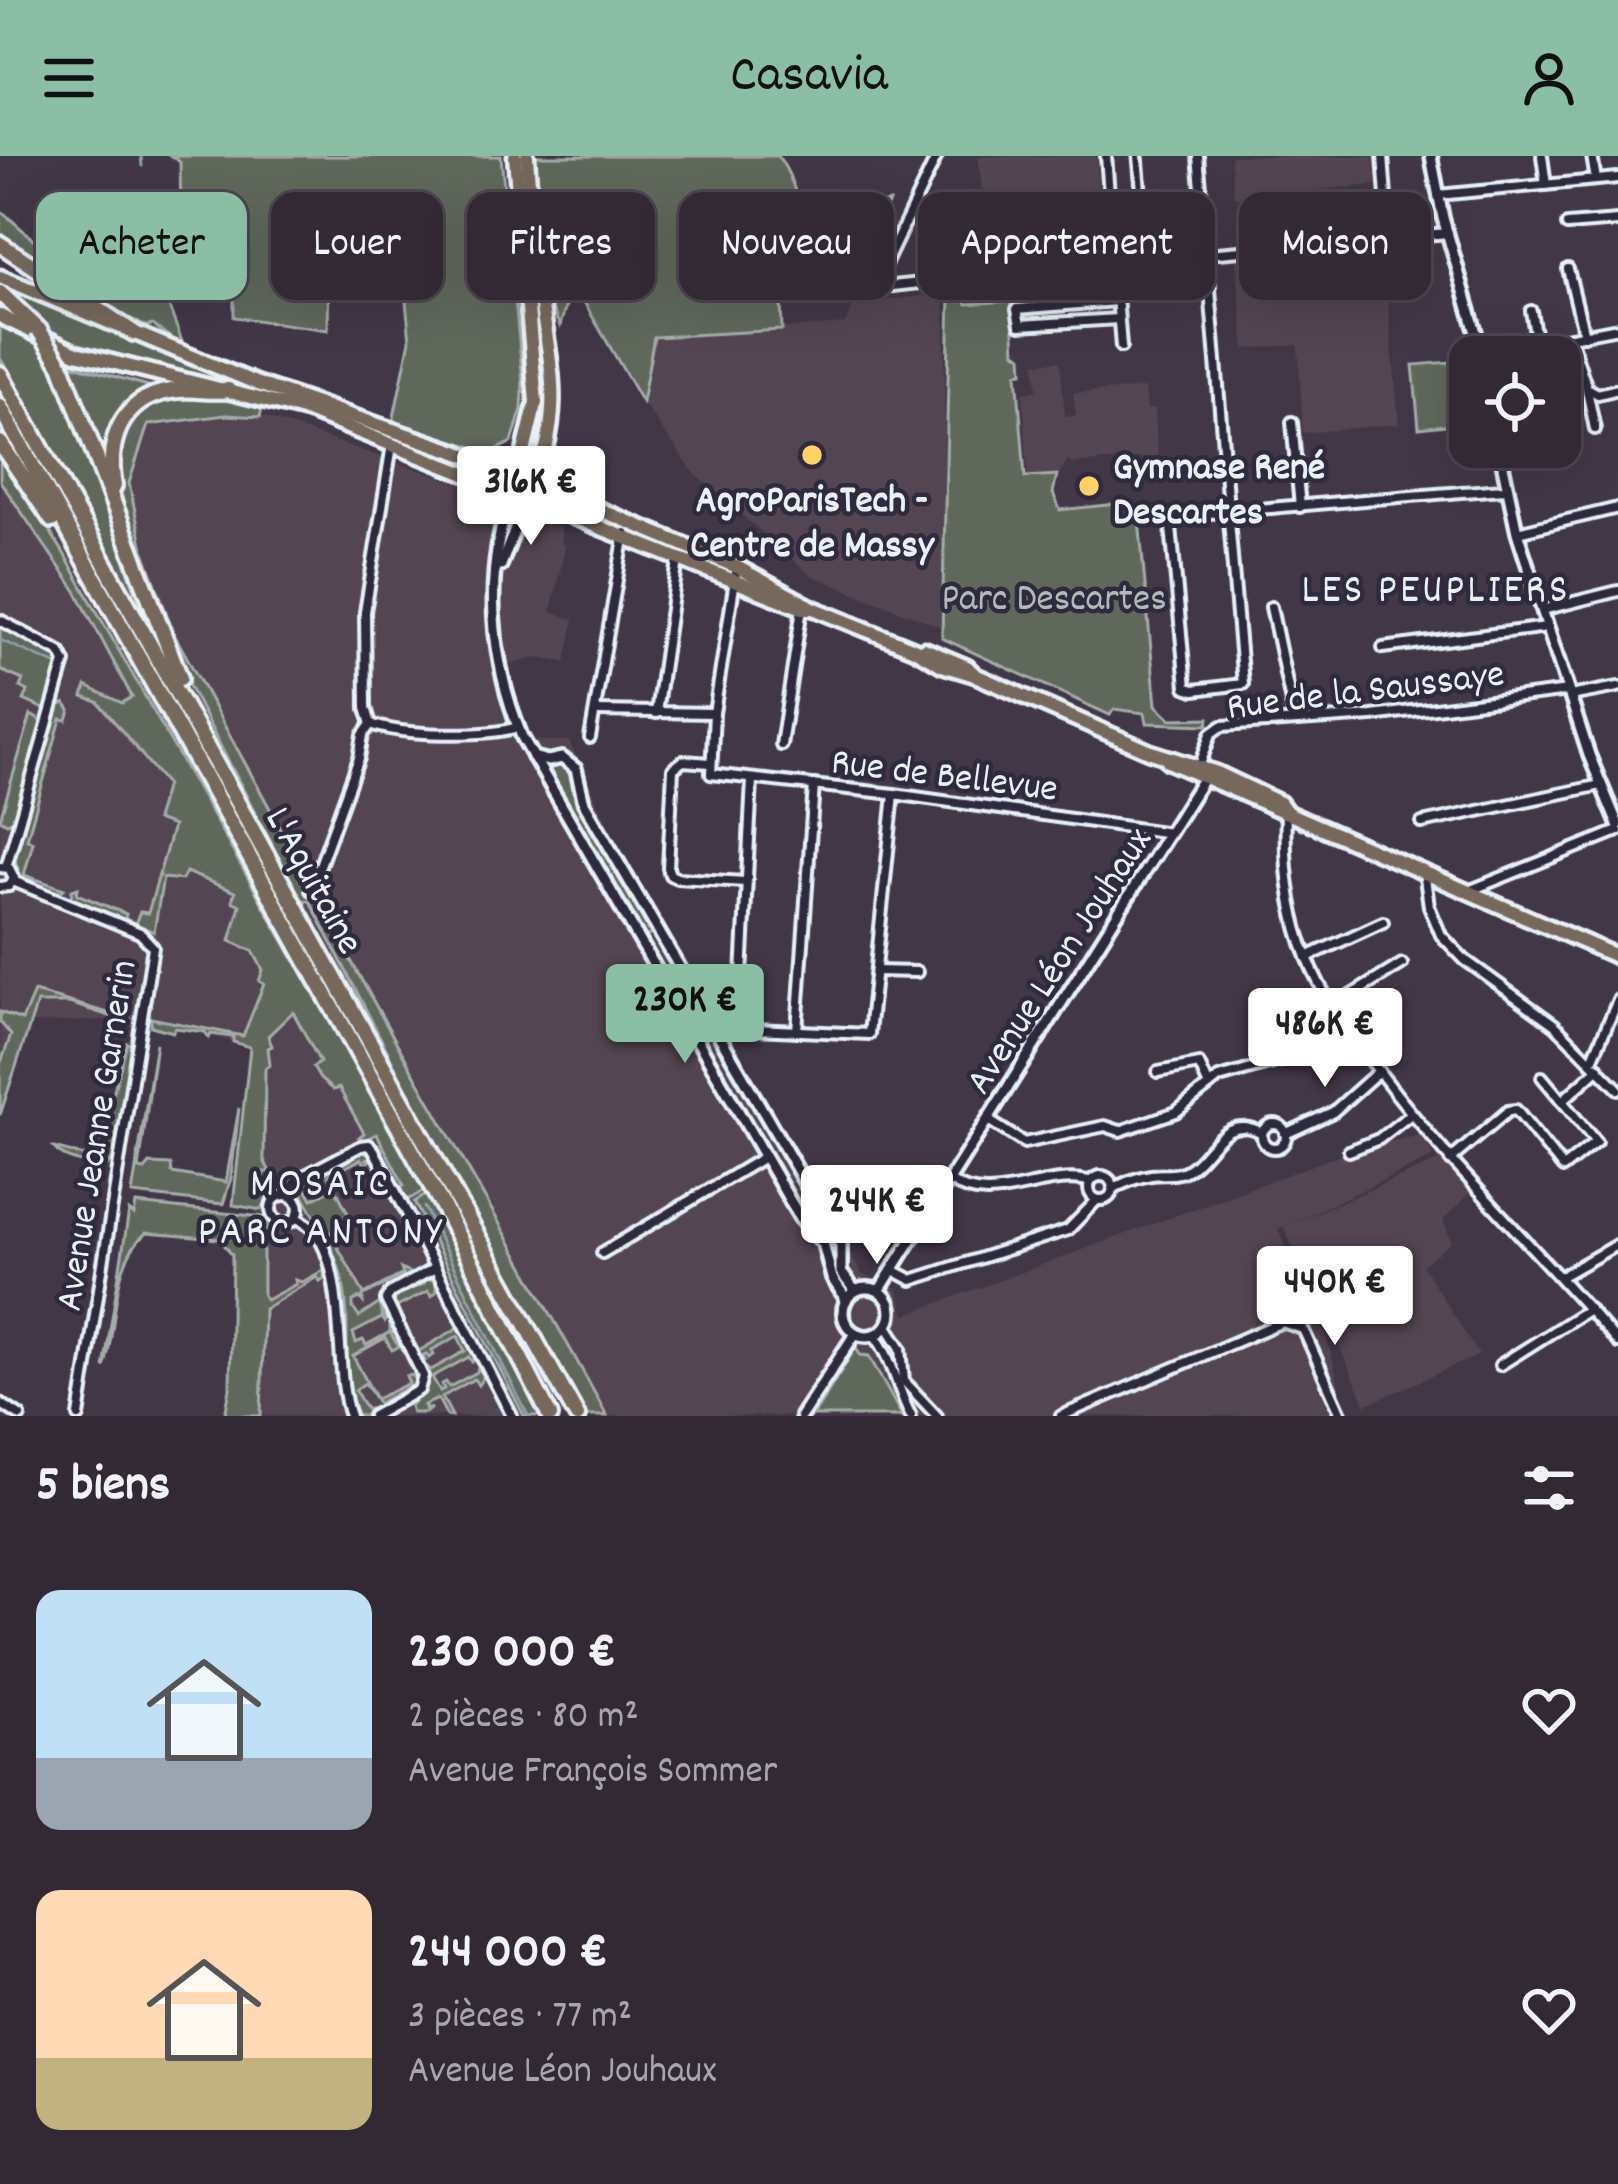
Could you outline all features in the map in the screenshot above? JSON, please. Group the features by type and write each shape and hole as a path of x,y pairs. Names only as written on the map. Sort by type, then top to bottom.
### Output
{"highway":[{"path":"0,244 134,333"},
{"path":"0,292 39,330 61,365 195,722"},
{"name":"L'Aquitaine","path":"0,374 577,1416"},
{"path":"124,531 111,458 118,427 128,410 164,392 228,390"},
{"name":"L'Aquitaine","path":"0,406 431,1185 550,1416"},
{"path":"0,443 55,525 73,540"}],"main road":[{"path":"512,491 536,402 515,156"},
{"path":"526,156 535,258 555,384 552,420 527,498"},
{"path":"0,278 258,384 518,476 630,523 807,608 945,657 975,675 1151,752 1244,787 1280,803 1286,812"},
{"path":"0,316 76,353 308,411 623,538 735,574"},
{"path":"1201,773 1276,812 1286,812 1471,890 1586,945 1618,953"}],"street":[{"path":"920,192 937,156"},
{"path":"1106,156 1109,192"},
{"path":"1138,156 1141,192"},
{"path":"1198,156 1202,192"},
{"path":"1383,156 1386,192"},
{"path":"1431,156 1477,336"},
{"path":"1542,156 1546,184"},
{"path":"1592,156 1596,180"},
{"path":"1438,195 1618,178"},
{"path":"918,196 874,288 918,283"},
{"path":"1567,225 1618,221"},
{"path":"1431,234 1448,233"},
{"path":"1568,268 1584,335"},
{"path":"1212,300 1228,512 1243,684 1186,687 1170,516 1228,512 1300,507 1506,489"},
{"path":"1118,319 1020,325 1017,310 1116,302 1118,319 1121,347"},
{"path":"1531,311 1536,336"},
{"path":"1577,336 1618,328"},
{"path":"1581,370 1595,429"},
{"path":"1587,388 1598,394 1618,389"},
{"path":"1292,422 1300,507"},
{"path":"371,724 366,708 365,612 392,444"},
{"path":"1471,890 1618,828 1547,627 1502,468"},
{"path":"512,491 494,581 494,634 518,727 800,1218 823,1243 832,1278 851,1295 879,1291 891,1310 887,1326 874,1335 855,1334"},
{"path":"494,581 527,498"},
{"path":"1517,532 1618,508"},
{"path":"590,738 623,538 630,523"},
{"path":"656,712 679,559"},
{"path":"735,574 714,713 711,768 682,761 674,769 668,868 677,878 746,882"},
{"path":"1542,610 1618,592"},
{"path":"781,746 807,608"},
{"path":"1271,608 1295,721"},
{"path":"0,620 65,656 3,867 13,872 13,881 0,887"},
{"path":"1383,647 1547,627"},
{"name":"Rue de la Saussaye","path":"1201,773 1211,734 1222,726 1471,706 1618,687"},
{"path":"595,711 714,713"},
{"path":"371,724 391,730 485,732 518,727"},
{"path":"311,890 363,735 371,724"},
{"path":"533,757 569,760 576,769 584,803 841,1245 841,1272 851,1295 842,1315 855,1334"},
{"path":"543,776 551,760"},
{"name":"Rue de Bellevue","path":"711,768 752,780 894,794 1171,834"},
{"name":"Avenue Léon Jouhaux","path":"879,1291 1171,834 1201,773"},
{"path":"752,780 740,1015 748,1028 869,1034 894,794"},
{"path":"797,1031 814,785"},
{"path":"1422,823 1601,785"},
{"path":"1286,812 1283,836 1290,893 1306,957 1332,1007 1450,1160 1618,1343"},
{"path":"1424,870 1429,906 1442,935 1465,960 1555,1025 1618,1089"},
{"name":"Avenue Jeanne Garnerin","path":"13,881 140,933 153,947 79,1416"},
{"path":"1306,957 1383,922"},
{"path":"645,952 649,938 664,941"},
{"path":"645,952 662,952 664,941"},
{"path":"1332,1007 1402,964"},
{"path":"876,971 917,972"},
{"path":"1562,1101 1595,1064 1618,1000"},
{"path":"988,1120 1024,1143 1105,1126 1120,1132 1176,1112 1219,1078 1355,1040"},
{"path":"1159,1072 1199,1064 1209,1086"},
{"path":"1285,1134 1333,1112 1378,1071"},
{"path":"1450,1160 1516,1110 1563,1168 1596,1142 1542,1077"},
{"path":"1348,1151 1379,1139 1411,1114"},
{"path":"893,1270 912,1280 1068,1230 1114,1188 1151,1175 1182,1173 1194,1166 1221,1133 1240,1126 1260,1132 1271,1150 1282,1146 1285,1134 1280,1126 1272,1124 1260,1132"},
{"path":"764,1157 767,1144 782,1146"},
{"path":"290,1195 296,1180 369,1145 512,1416"},
{"path":"602,1253 764,1157 778,1158 782,1146"},
{"path":"950,1181 978,1194 1052,1179 1106,1178 1114,1188"},
{"path":"1089,1181 1096,1201"},
{"path":"290,1195 275,1198 271,1211 281,1222 297,1218 306,1222 334,1280 340,1389 350,1416"},
{"path":"290,1195 300,1206 297,1218"},
{"path":"1561,1276 1618,1244"},
{"path":"373,1416 422,1385 386,1300 390,1293 435,1268"},
{"path":"1500,1365 1589,1309"},
{"path":"1061,1416 1282,1322 1303,1329 1342,1416"},
{"path":"887,1326 901,1348 904,1381 937,1416"},
{"path":"801,1416 855,1334"},
{"path":"874,1335 886,1350 911,1416"},
{"path":"0,1403 20,1416"}],"shaded area":[{"path":"978,156 1096,156 1099,192 982,192"},
{"path":"1230,156 1373,156 1376,185 1239,192 1234,197"},
{"name":"AgroParisTech - Centre de Massy","path":"945,300 941,627 810,575 695,474 642,402 653,337 845,324 854,304"},
{"path":"1240,300 1388,300 1399,424 1303,433 1298,345 1245,349"},
{"path":"0,320 22,333 477,490 561,528 561,544 566,544 551,612 574,619 566,662 537,657 505,666 516,717 529,740 569,741 612,833 862,1274 897,1288 905,1315 1359,1148 1421,1135 1434,1157 1289,1224 1440,1160 1471,1192 1443,1220 1452,1242 1422,1265 1479,1355 1366,1405 1283,1226 1278,1230 1323,1322 1347,1416 255,1416 255,1049 151,1018 19,1024 0,1067"},
{"path":"1060,361 1065,416 1076,415 1073,393 1145,388 1147,409 1154,409 1158,457 1071,464 1069,459 1058,475 1028,476 1023,393 1037,390 1035,363"}],"green space":[{"path":"171,156 501,156 505,192 467,192 467,300 515,300 523,382 522,409 512,442 494,451 483,450 393,422 410,340 406,300 443,300 443,192 271,192 271,300 329,300 328,330 234,317 234,300 247,300 247,192 181,192 180,162"},
{"path":"533,156 778,156 795,192 679,192 679,300 781,300 782,330 654,337 642,402 584,302 567,302 560,326 550,300 655,300 655,192 535,192"},
{"path":"0,210 36,242 36,260 0,234"},
{"path":"0,284 265,392 118,361 46,331"},
{"path":"95,300 166,300 184,347 153,325 145,326"},
{"name":"Parc Descartes","path":"950,300 967,304 1012,301 1015,351 1022,356 1023,372 1017,373 1025,477 1057,475 1053,493 1060,510 1117,504 1138,508 1156,705 1171,719 1209,718 1208,725 1147,723 1145,713 1114,709 1110,715 942,638"},
{"path":"0,322 41,342 53,358 144,616 0,358"},
{"path":"1449,362 1449,425 1419,428 1413,365"},
{"path":"67,363 152,387 119,416 104,458 88,408"},
{"path":"175,394 179,399 232,401 262,409 260,417 226,415 148,425 129,483 143,549 174,634 308,888 607,1416 586,1416 435,1144 310,901 301,900 178,665 127,520 115,461 124,423 144,404"},
{"path":"0,454 62,550 425,1190 410,1199 403,1197 399,1189 404,1185 377,1134 365,1140 359,1137 364,1133 339,1088 333,1090 320,1079 313,1067 320,1062 293,1012 268,1036 272,1046 268,1048 270,1065 265,1068 264,1160 270,1172 263,1172 264,1181 275,1182 279,1190 261,1210 233,1205 250,1047 233,1042 233,1037 211,1034 209,1038 205,1032 151,1026 151,1018 243,1036 264,984 259,981 263,970 253,951 230,941 240,905 232,901 235,892 186,872 182,880 163,878 154,932 71,898 72,890 78,888 77,894 126,914 125,919 135,923 140,912 148,913 173,826 156,820 166,784 98,702 83,697 86,686 122,703 132,697 76,591 0,481"},
{"path":"0,626 57,655 59,665 48,707 24,700 28,691 20,687 23,680 0,670"},
{"path":"65,703 70,710 67,720 61,719 27,839 33,842 24,875 64,889 59,894 20,875 15,860 58,706"},
{"path":"31,715 43,722 15,820 7,823 0,819"},
{"path":"560,762 572,769 578,792 655,932 642,939 548,776 552,764"},
{"path":"34,992 130,1019 69,1003 37,1003 0,1115 0,1065 11,1035 0,1022 0,1012 22,1020"},
{"path":"127,1043 134,1044 116,1159 106,1166 64,1156 54,1148 95,1159"},
{"path":"156,1043 139,1169 171,1165 172,1173 226,1182 239,1108 231,1178 223,1204 132,1194"},
{"path":"365,1150 372,1153 365,1164 361,1159 329,1176 348,1213 345,1224 330,1233 364,1294 403,1274 401,1269 409,1273 406,1279 403,1275 363,1296 363,1302 360,1298 353,1301 359,1317 380,1303 382,1316 388,1316 385,1322 382,1318 353,1333 356,1343 363,1340 366,1345 390,1332 390,1327 397,1344 402,1345 392,1350 385,1338 353,1356 376,1399 409,1383 406,1376 418,1382 414,1390 410,1386 381,1402 381,1407 365,1383 355,1390 366,1409 371,1409 358,1416 349,1386 342,1279 297,1184 308,1181 305,1186 312,1199 326,1192 314,1175 332,1170 332,1165 335,1169"},
{"path":"427,1194 542,1416 524,1416 414,1202"},
{"path":"136,1204 263,1217 268,1227 263,1244 266,1300 296,1284 295,1280 302,1282 324,1270 324,1279 317,1277 264,1309 261,1416 225,1416 230,1388 232,1255 220,1239 146,1233 134,1246 120,1278 104,1368 129,1211 134,1215"},
{"path":"425,1278 436,1281 436,1292 431,1296 428,1291 395,1308 419,1351 459,1327 457,1323 476,1359 472,1362 469,1357 432,1377 440,1391 442,1384 449,1387 477,1372 478,1366 484,1376 478,1385 474,1379 442,1397 452,1416 447,1416 438,1399 424,1405 426,1410 431,1408 425,1413 412,1413 410,1406 426,1386 426,1366 431,1370 465,1351 458,1336 420,1360 391,1306 393,1296 424,1284"},
{"path":"856,1347 860,1355 869,1356 902,1416 813,1416"}],"waterway":[{"path":"141,156 142,166"},
{"path":"0,640 55,664"},
{"path":"424,1207 528,1416"}],"place":[{"name":"AgroParisTech - Centre de Massy","path":"812,455"},
{"name":"Gymnase René Descartes","path":"1089,486"}],"district":[{"name":"LES PEUPLIERS","path":"1436,586"},
{"name":"MOSAIC PARC ANTONY","path":"321,1204"}]}
